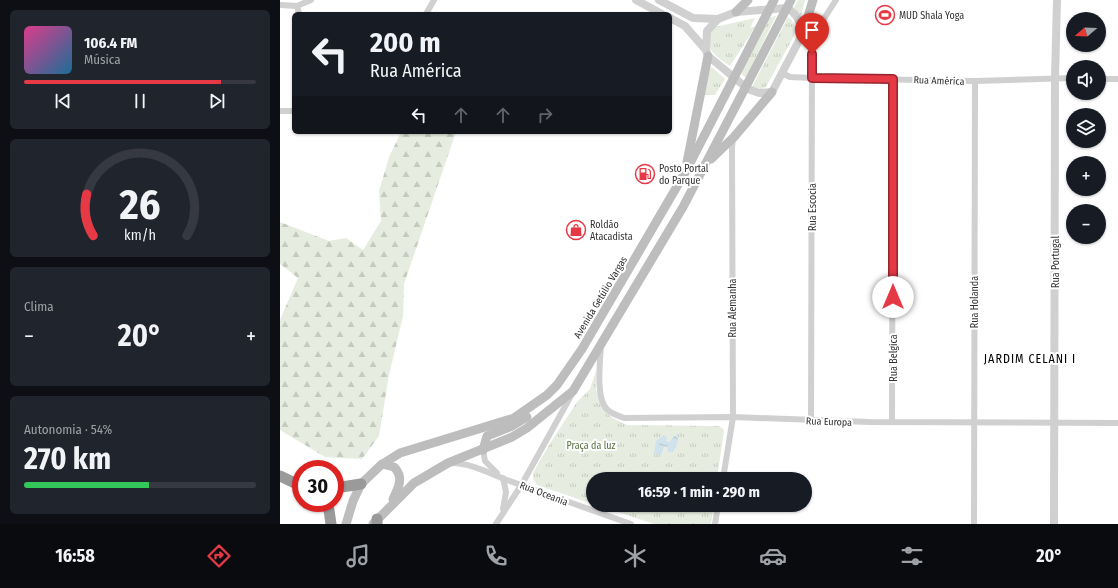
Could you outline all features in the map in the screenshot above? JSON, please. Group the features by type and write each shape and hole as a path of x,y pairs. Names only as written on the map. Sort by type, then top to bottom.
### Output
{"highway":[{"path":"280,476 292,479"},
{"path":"280,476 292,482"},
{"path":"344,487 362,484"},
{"path":"329,512 332,524"}],"main road":[{"path":"736,12 748,0"},
{"name":"Avenida Getúlio Vargas","path":"346,524 353,501 362,484 382,464 400,453 514,418 548,395 569,369 582,349 686,171 774,0"},
{"path":"803,33 813,0"},
{"path":"376,522 391,504 414,483 448,463 483,450 527,428 573,391 683,207 789,4"},
{"path":"686,171 707,53"},
{"path":"703,168 734,137 772,92"},
{"path":"483,450 487,436 512,426 540,408 548,395"},
{"path":"382,464 394,467 400,475 400,482 391,504"}],"street":[{"path":"280,5 298,6 311,0"},
{"path":"427,12 434,0"},
{"path":"636,0 658,12"},
{"path":"659,0 693,18 718,19 736,12 769,10 789,4 798,17 803,33 772,92 756,93 745,86 707,53 685,26 672,19"},
{"name":"Rua Escocia","path":"811,420 812,54 818,28 836,0"},
{"name":"Rua Portugal","path":"1054,524 1055,78 1057,0"},
{"path":"298,6 299,12"},
{"path":"707,53 707,30 718,19"},
{"name":"Rua América","path":"782,73 790,77 812,78 975,81 1066,78"},
{"name":"Rua Belgica","path":"892,422 893,79"},
{"path":"1106,79 1118,80"},
{"name":"Rua Holanda","path":"974,524 975,81"},
{"path":"280,111 292,111"},
{"name":"Rua Alemanha","path":"724,472 733,417 732,148 734,137"},
{"name":"Rua Europa","path":"600,346 601,397 603,405 609,411 624,418 733,417 892,422 1118,423"},
{"path":"496,524 522,484 573,391"},
{"name":"Rua Oceania","path":"483,450 485,461 503,478"},
{"name":"Rua Oceania","path":"448,463 470,466 631,524"},
{"path":"500,516 506,492 503,478"},
{"path":"715,524 717,512"}],"green space":[{"path":"798,0 805,0 801,16 794,7"},
{"path":"776,16 746,77 743,76 741,72 769,18"},
{"path":"788,17 794,25 794,36 766,87 761,89 752,87"},
{"path":"755,18 750,28 756,26 730,66 711,50 708,39 710,33 715,27"},
{"path":"712,67 725,79 715,95 704,95 709,69"},
{"path":"400,134 455,134 404,284 403,316 389,375 379,436 362,459 325,457 280,430 280,320 298,278 280,264 280,222 329,241 346,238 363,250 381,221 379,191 389,157"},
{"name":"Praça da luz","path":"596,371 596,390 603,409 611,417 627,425 719,426 724,430 718,472 586,472 586,502 537,485 533,479 533,473 577,402 590,389"},
{"path":"618,512 713,512 711,524 654,524"}],"water":[{"path":"664,435 666,436 667,442 670,442 674,436 677,435 678,442 674,450 672,452 668,452 667,446 664,447 661,455 654,454 656,441"}],"place":[{"name":"MUD Shala Yoga","path":"885,15"},
{"name":"Posto Portal do Parque","path":"645,174"},
{"name":"Roldão Atacadista","path":"576,230"}],"district":[{"name":"JARDIM CELANI I","path":"1030,359"}],"route":[{"path":"812,54 812,78 893,79 893,297"}]}
